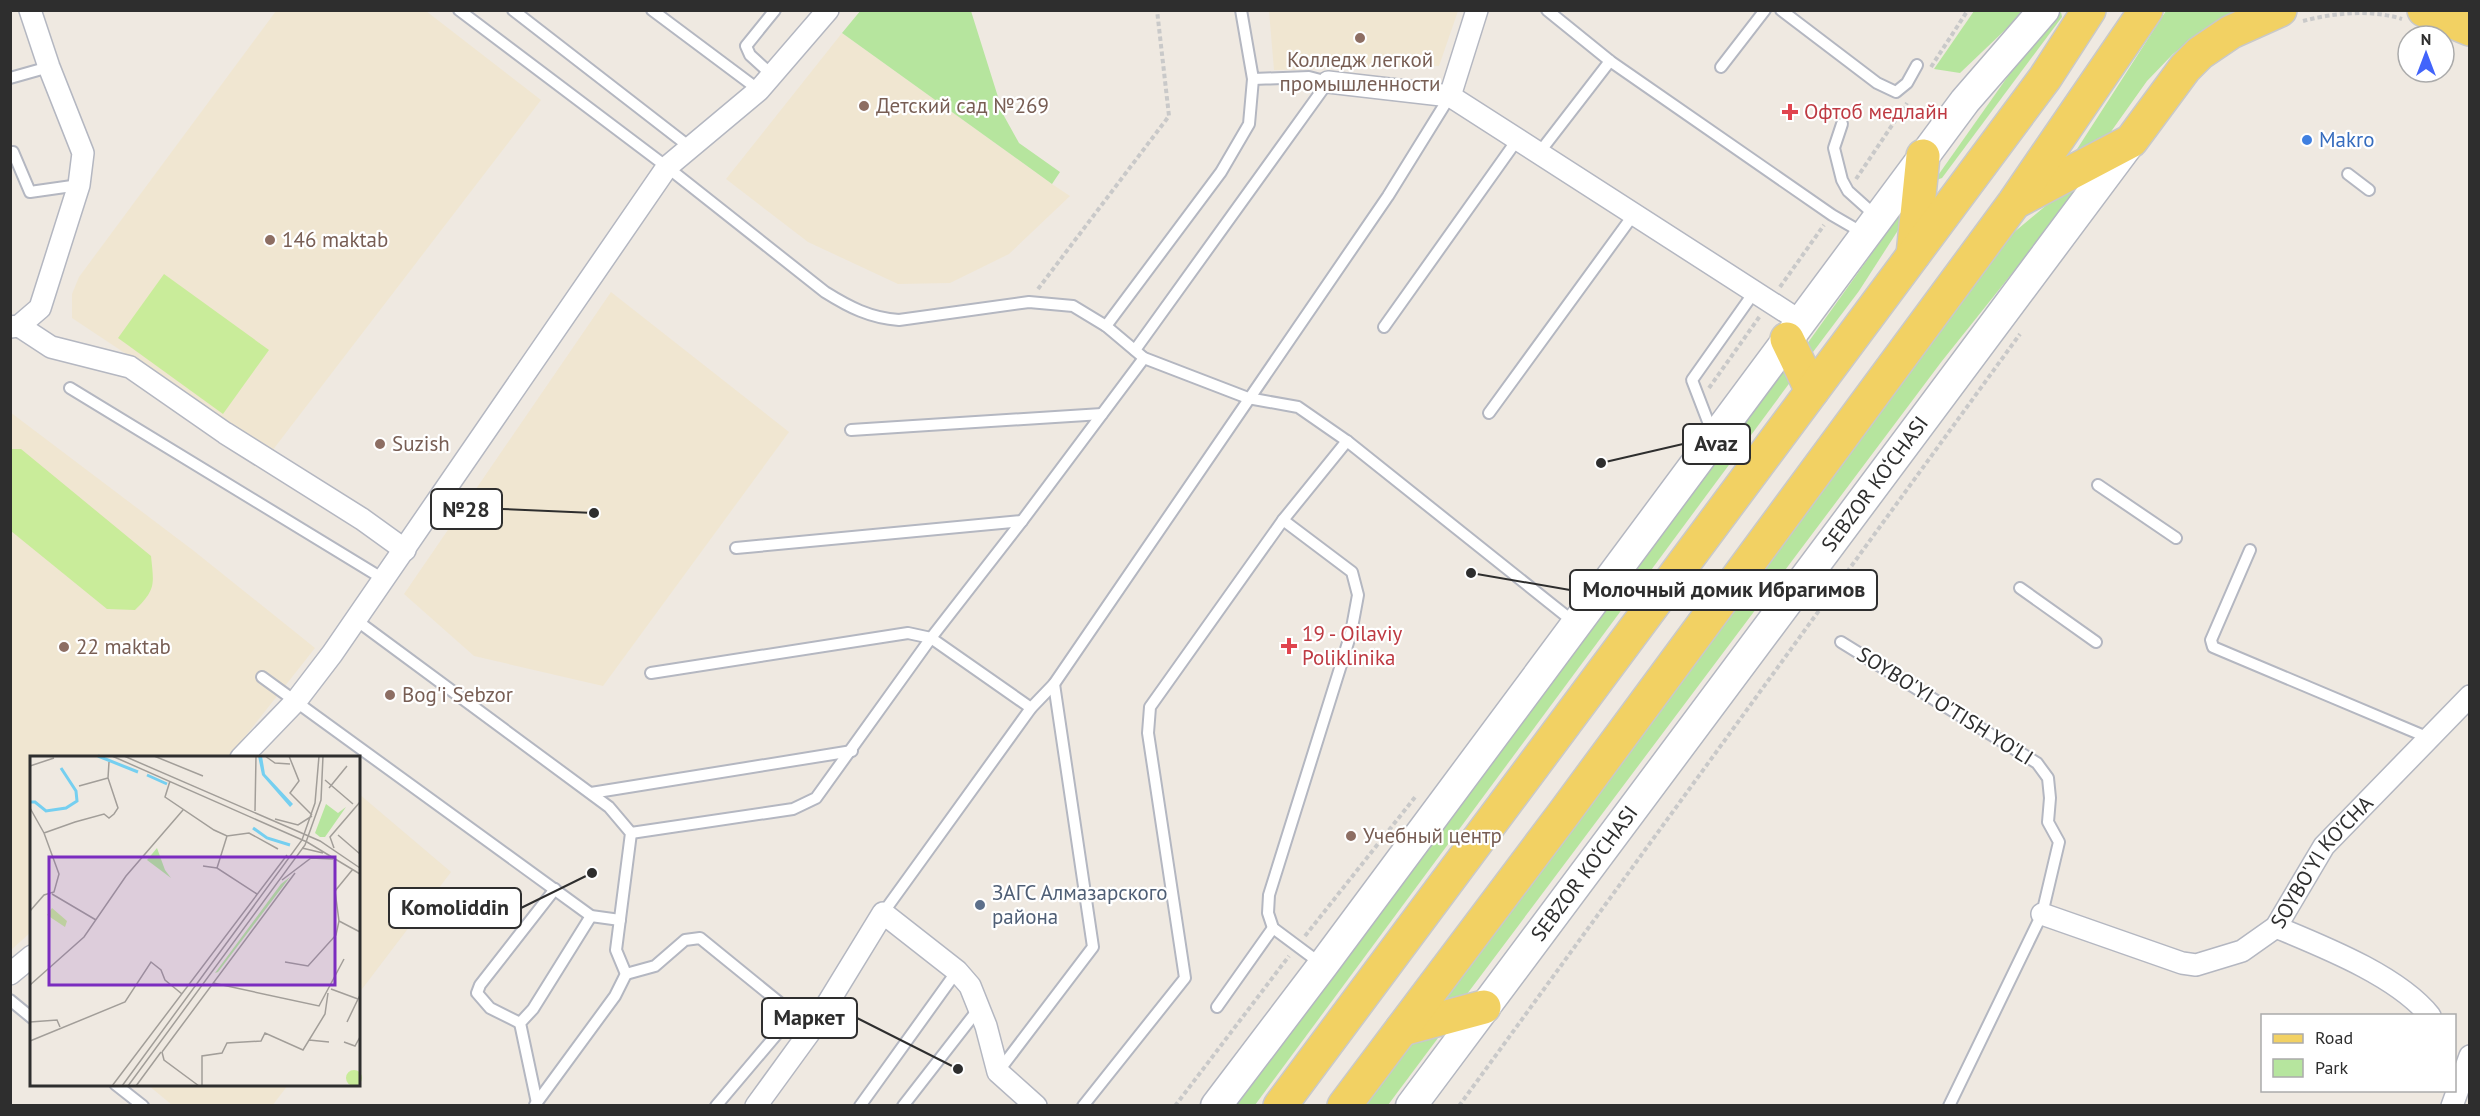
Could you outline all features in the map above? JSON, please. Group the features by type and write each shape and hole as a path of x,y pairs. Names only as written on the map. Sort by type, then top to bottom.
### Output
{"main road":[{"path":"1280,1106 2044,78 2088,10"},
{"path":"1344,1106 1865,406 2014,202 2145,10"},
{"path":"2416,15 2469,29"},
{"name":"SEBZOR KO‘CHASI","path":"2131,141 2185,68 2200,54 2231,32 2290,16"},
{"path":"2014,202 2131,141"},
{"path":"1913,255 1923,156"},
{"path":"1794,330 1819,383 1865,406"},
{"path":"1402,1029 1484,1007"}],"street":[{"path":"30,10 49,67 83,153 79,185 40,308 15,327 51,347 130,367 225,433 362,519 405,550"},
{"path":"244,756 296,701 357,620 667,167 766,82 828,10"},
{"path":"1449,96 1477,10"},
{"path":"1216,1106 1577,624 1711,428 1794,330 1923,156 1996,63 2044,10"},
{"path":"1328,82 1449,96 1763,296 1794,330"},
{"name":"SEBZOR KO‘CHASI","path":"1420,1102 1484,1007 2131,141"},
{"name":"SOYBO'YI KO'CHA","path":"2042,914 2182,963 2196,965 2242,951 2276,927 2324,846 2469,696"},
{"path":"756,1106 812,1029 883,913 957,971 970,986 980,1007 998,1072 1036,1106"},
{"path":"2276,927 2347,958 2417,1000 2428,1014"},
{"path":"10,974 30,958"},
{"path":"2456,1089 2464,1054"}],"lane":[{"path":"459,10 667,167 825,292 861,312 879,319 899,320 1029,302 1073,306 1106,326 1144,358 1248,398 1298,407 1347,441 1577,624"},
{"path":"513,10 691,148"},
{"path":"766,82 746,46 775,10"},
{"path":"1106,326 1221,172 1249,124 1253,79 1241,10"},
{"path":"1547,10 1610,61 1832,215 1871,225"},
{"path":"1721,67 1765,10"},
{"path":"1781,10 1877,83 1896,92 1907,83 1917,65"},
{"path":"655,11 766,82"},
{"path":"1539,153 1610,61"},
{"path":"10,78 49,67"},
{"path":"1135,350 1328,82 1309,77 1253,79"},
{"path":"883,913 1031,708 1054,684 1388,196 1449,96"},
{"path":"1842,124 1834,148 1842,180 1871,225"},
{"path":"1384,327 1517,140"},
{"path":"10,152 13,152 30,192 79,185"},
{"path":"2348,174 2369,189"},
{"path":"1489,413 1634,214"},
{"path":"1711,428 1692,380 1763,296"},
{"path":"631,833 793,809 816,798 852,751 931,638 1144,358"},
{"path":"70,387 384,580"},
{"path":"851,430 1102,414"},
{"path":"1083,1106 1185,978 1148,733 1150,707 1283,520 1347,441"},
{"path":"2098,485 2176,538"},
{"path":"1283,520 1352,572 1358,595 1351,633 1269,895 1268,913 1273,928 1323,965"},
{"path":"736,548 1022,521"},
{"path":"2250,550 2211,640 2213,647 2429,738"},
{"path":"2020,588 2096,642"},
{"path":"357,620 591,793 609,807 631,833 616,950 626,974"},
{"path":"651,673 908,633 931,638 1031,708"},
{"name":"SOYBO'YI O'TISH YO'LI","path":"1841,642 2042,767 2049,785 2048,822 2059,842 2042,914 1949,1106"},
{"path":"262,677 591,916 620,920"},
{"path":"998,1072 1093,947 1054,684"},
{"path":"591,793 852,751"},
{"path":"520,1023 490,1008 477,993 480,985 555,889"},
{"path":"520,1023 532,1009 591,916"},
{"path":"1217,1007 1273,928"},
{"path":"536,1104 615,996 626,974 656,966 685,940 700,938 812,1029"},
{"path":"860,1106 957,971"},
{"path":"10,1000 30,1016"},
{"path":"903,1106 980,1007"},
{"path":"520,1023 536,1104"},
{"path":"716,1106 782,1028"},
{"path":"118,1086 143,1106"}],"path":[{"path":"1029,302 1169,116 1157,10"},
{"path":"1927,73 1968,10"},
{"path":"2290,16 2416,15"},
{"path":"1848,191 1908,102"},
{"path":"1711,428 1701,400 1763,296 1832,215"},
{"path":"1459,1106 2026,326"},
{"path":"1175,1106 1297,946 1420,791"}],"shaded area":[{"name":"Колледж легкой промышленности","path":"1269,10 1458,11 1439,66 1274,70"},
{"name":"146 maktab","path":"276,11 426,11 541,100 272,451 72,318 72,294 79,277"},
{"name":"Детский сад №269","path":"842,33 1070,196 1009,254 950,283 898,284 808,242 726,179"},
{"path":"611,292 789,432 603,686 474,656 404,594"},
{"path":"10,412 194,551 315,648 230,756 30,756 30,933 11,950"},
{"path":"360,795 451,872 360,992"},
{"path":"149,1086 287,1086 272,1106 172,1105"}],"green space":[{"path":"861,10 971,11 1004,116 1019,143 1060,172 1052,184 842,33"},
{"path":"1974,11 2025,11 1960,73 1934,69"},
{"path":"2166,11 2240,11 2199,33 2173,54 2147,81 2105,140 2070,160"},
{"path":"2061,12 2062,17 1942,178 1934,181 2030,45"},
{"path":"2085,173 2089,177 1942,361 1461,1002 1433,1010 2006,239"},
{"path":"1903,214 1904,221 1859,291 1810,356 1807,344 1898,217"},
{"path":"164,274 269,350 223,414 118,338"},
{"path":"1789,364 1794,377 1255,1105 1236,1106"},
{"path":"11,449 21,449 151,556 152,586 147,597 135,610 107,609 11,531"},
{"path":"1444,1030 1388,1105 1364,1106 1415,1036"}],"place":[{"name":"Колледж легкой промышленности","path":"1360,38"},
{"name":"Детский сад №269","path":"864,106"},
{"name":"Офтоб медлайн","path":"1790,112"},
{"name":"Makro","path":"2307,140"},
{"name":"146 maktab","path":"270,240"},
{"name":"Suzish","path":"380,444"},
{"name":"Avaz","path":"1601,463"},
{"name":"№28","path":"594,513"},
{"name":"Молочный домик Ибрагимов","path":"1471,573"},
{"name":"19 - Oilaviy Poliklinika","path":"1289,646"},
{"name":"22 maktab","path":"64,647"},
{"name":"Bog'i Sebzor","path":"390,695"},
{"name":"Учебный центр","path":"1351,836"},
{"name":"Komoliddin","path":"592,873"},
{"name":"ЗАГС Алмазарского района","path":"980,905"},
{"name":"Маркет","path":"958,1069"}]}
